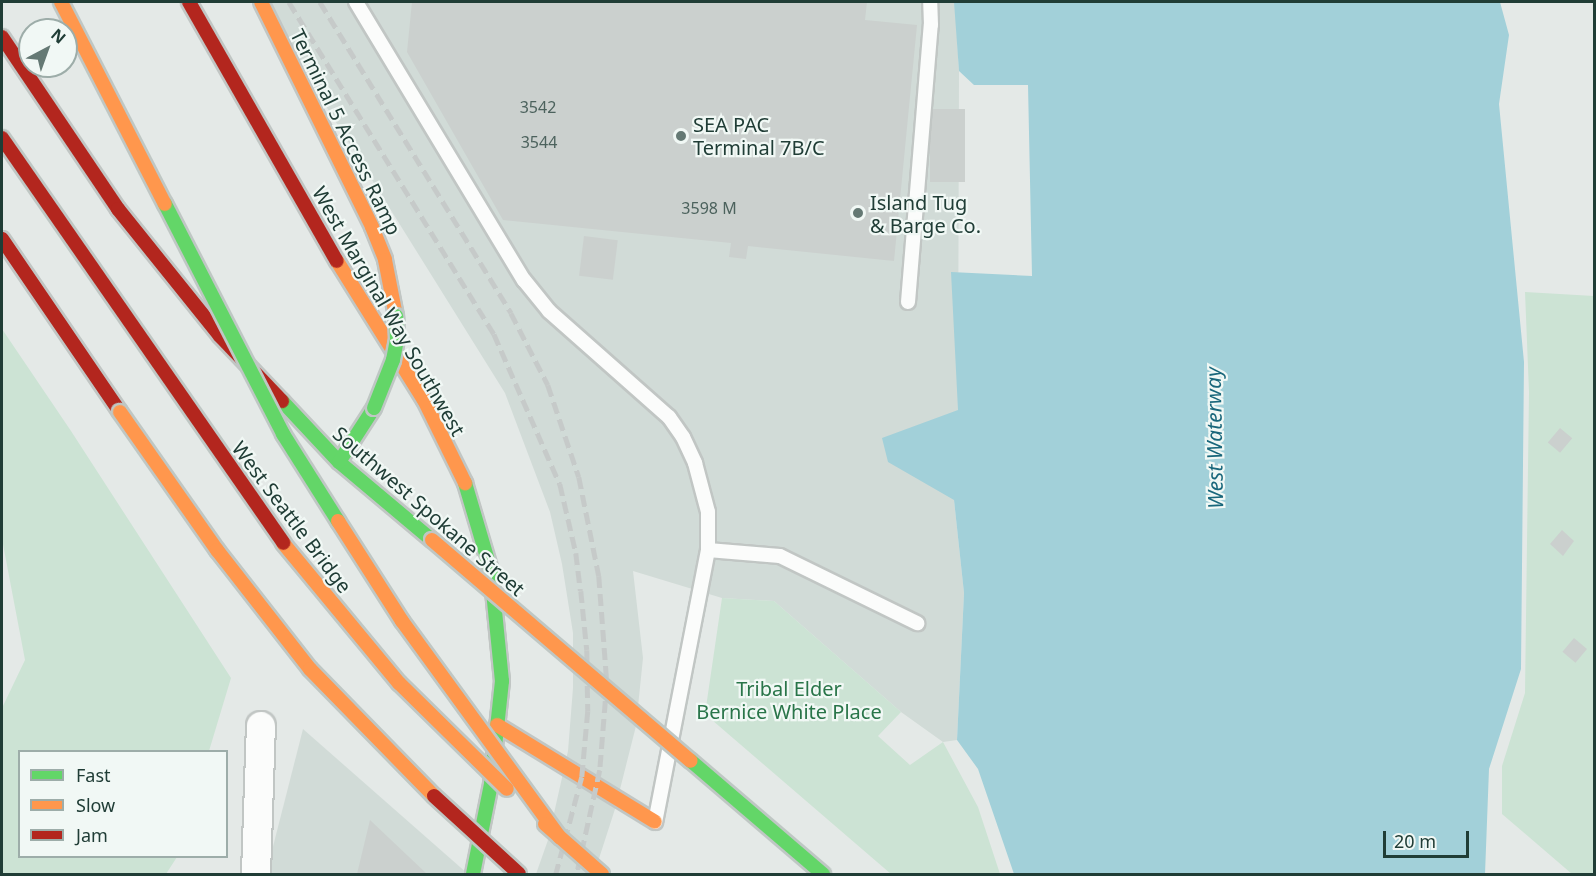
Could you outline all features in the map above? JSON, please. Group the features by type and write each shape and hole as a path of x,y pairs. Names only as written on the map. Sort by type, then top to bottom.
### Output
{"main road":[{"path":"61,2 283,434 402,621 560,838"},
{"name":"West Marginal Way Southwest","path":"189,2 345,276 424,400 464,481 490,571 501,681 491,784 474,874"},
{"name":"Terminal 5 Access Ramp","path":"261,2 372,227 385,260 396,316 397,340 393,360 374,408 339,462"},
{"name":"Southwest Spokane Street","path":"2,37 118,209 220,336 339,462 823,874"},
{"name":"West Seattle Bridge","path":"2,138 277,536 317,587 407,691 474,759 602,874"},
{"path":"2,239 217,550 310,669 417,781 519,874"},
{"path":"9,276 120,412"},
{"path":"497,725 655,822"}],"street":[{"path":"256,874 261,726"}],"lane":[{"path":"356,2 524,280 549,311 649,397 683,437 703,486 708,512 708,550 655,822"},
{"path":"908,302 931,25 930,2"},
{"path":"708,550 780,556 917,623"}],"shaded area":[{"path":"261,2 955,2 959,71 958,410 954,500 964,593 957,740 943,742 901,712 774,601 722,598 633,571 643,658 636,726 615,809 594,874 536,874 548,840 568,751 573,688 573,633 562,564 550,512 505,393"},
{"path":"303,729 468,874 266,874"}],"green space":[{"path":"1525,292 1594,296 1594,874 1572,874 1502,814 1502,766 1525,693 1529,392"},
{"path":"2,329 231,678 209,750 18,750 18,858 176,858 166,874 2,874 2,708 25,660 2,539"},
{"name":"Tribal Elder Bernice White Place","path":"722,598 774,601 901,712 878,736 910,765 943,742 978,807 1000,874 891,874 705,714"}],"water":[{"name":"West Waterway","path":"954,2 1500,2 1509,35 1499,104 1524,362 1521,669 1489,769 1485,874 1014,874 978,769 957,740 964,593 954,500 888,462 882,438 958,410 951,272 1032,276 1028,85 974,85 959,71"}],"building":[{"name":"SEA PAC Terminal 7B/C","path":"412,2 867,2 865,20 917,25 894,261 748,246 746,259 729,257 731,243 503,220 407,52"},
{"path":"930,109 965,109 965,182 930,182"},
{"path":"584,236 618,240 613,280 579,276"},
{"path":"1560,428 1572,438 1560,453 1548,443"},
{"path":"1562,530 1574,541 1563,556 1550,544"},
{"path":"1574,638 1587,649 1575,663 1562,652"},
{"path":"370,820 427,874 357,874"}],"railway":[{"path":"289,2 494,334 560,484 576,553 581,591 587,650 588,711 582,777 556,874"},
{"path":"320,2 511,313 548,385 579,477 599,576 607,683 600,770 577,874"}],"traffic: fast":[{"path":"165,204 283,434 338,521"},
{"path":"374,408 393,360 397,340 396,316"},
{"path":"282,401 339,462 432,540"},
{"path":"339,462 374,408"},
{"path":"465,483 491,571 502,681 491,784 473,874"},
{"path":"691,761 823,874"}],"traffic: slow":[{"path":"61,2 165,204"},
{"path":"261,2 372,227 385,260 396,316"},
{"path":"337,261 424,400 465,483"},
{"path":"120,412 217,550 310,669 434,796"},
{"path":"338,521 402,621 560,838"},
{"path":"432,540 691,761"},
{"path":"283,543 399,683 507,789"},
{"path":"497,725 655,822"},
{"path":"545,824 602,874"}],"traffic: jam":[{"path":"189,2 337,261"},
{"path":"2,37 118,209 220,336 282,401"},
{"path":"2,138 283,543"},
{"path":"2,239 120,412"},
{"path":"434,796 519,874"}],"place":[{"name":"SEA PAC Terminal 7B/C","path":"681,136"},
{"name":"Island Tug & Barge Co.","path":"858,213"}]}
